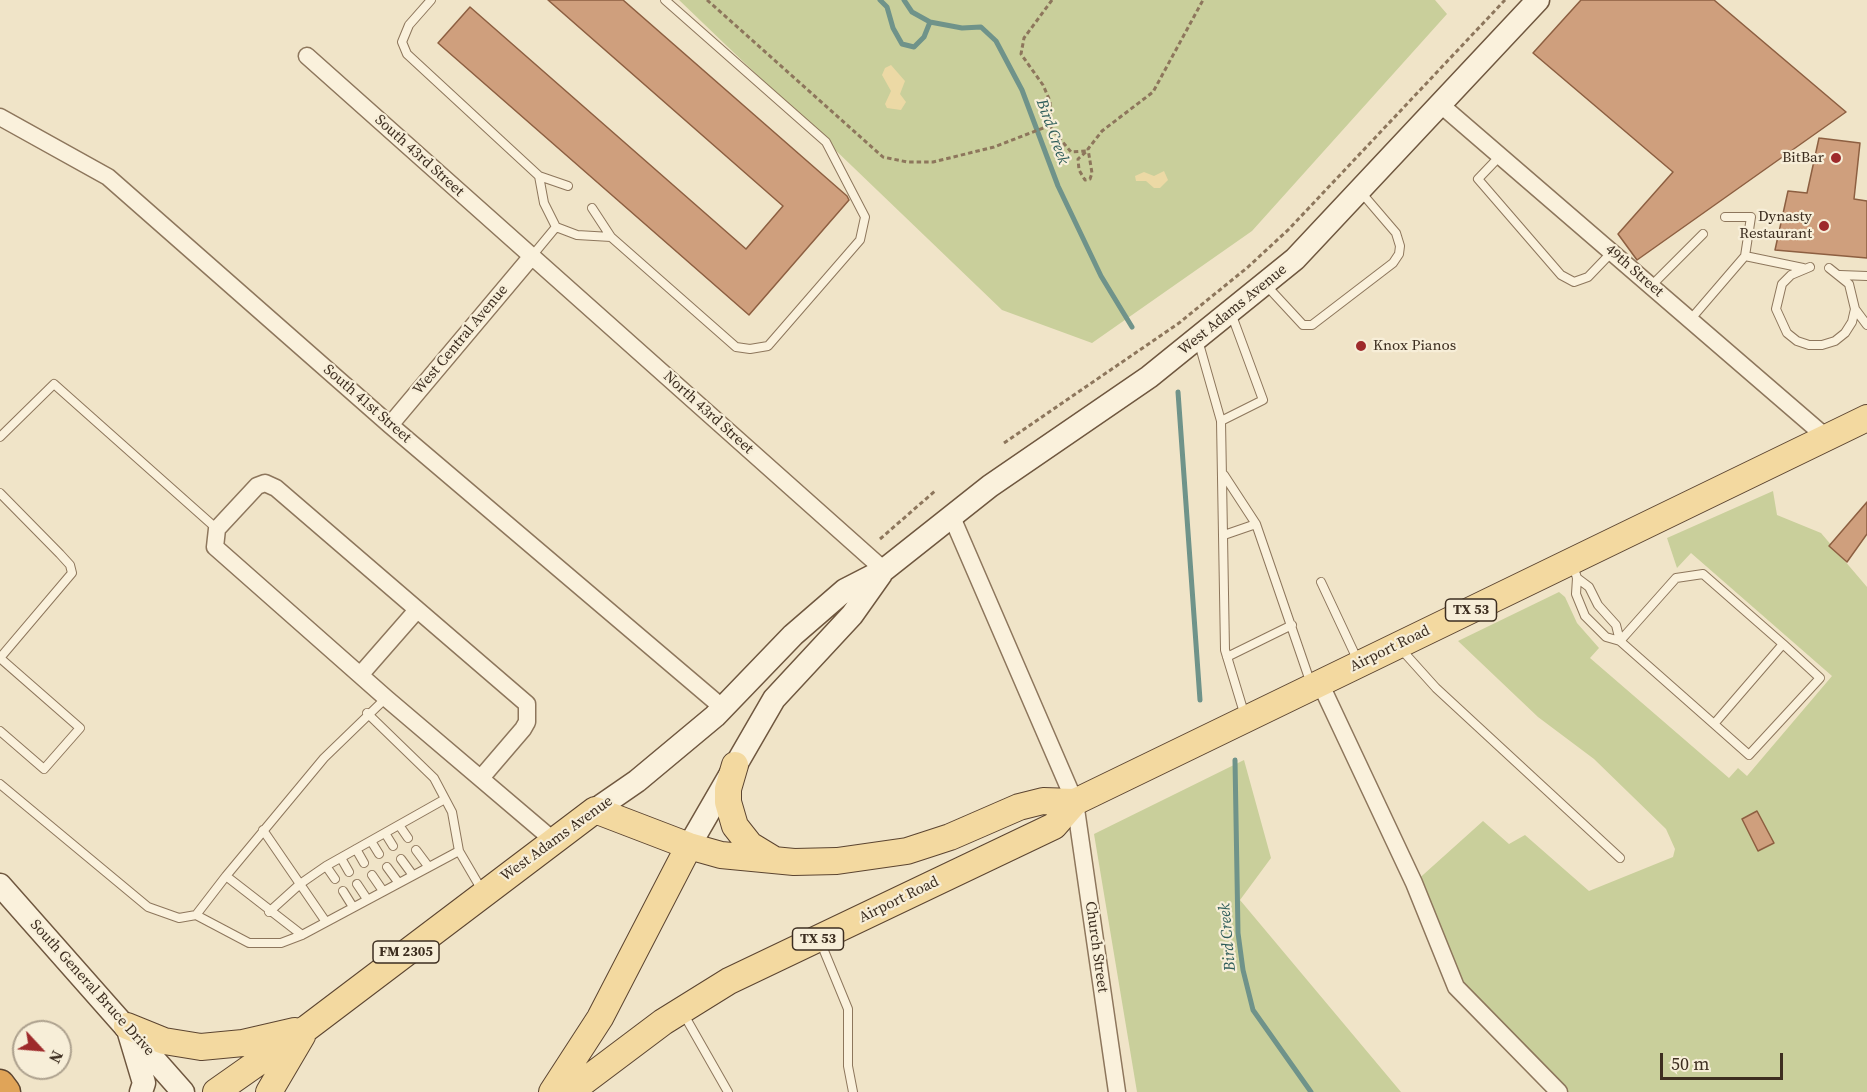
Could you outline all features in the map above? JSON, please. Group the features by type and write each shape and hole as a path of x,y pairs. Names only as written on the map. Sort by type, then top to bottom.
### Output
{"highway":[{"path":"0,1084 6,1092"}],"main road":[{"name":"West Adams Avenue","path":"216,1092 307,1028 552,840 637,781 723,708 818,612 844,590 884,570 951,515 1198,340 1231,313 1295,259 1538,0"},
{"name":"Airport Road","path":"570,1092 681,1010 729,981 1054,826 1075,802 1397,646 1574,570 1867,418"},
{"name":"West Adams Avenue","path":"689,846 774,699 852,615 884,570"},
{"path":"735,765 728,795 735,826 758,852 779,861"},
{"name":"Airport Road","path":"595,810 689,846 721,855 779,861 837,861 907,851 950,837 1019,807 1042,801 1075,802"},
{"path":"552,1092 600,1018 689,846"},
{"name":"South General Bruce Drive","path":"0,885 183,1092"},
{"path":"127,1026 164,1041 201,1047 243,1043 307,1028"},
{"path":"127,1026 144,1083 141,1092"},
{"path":"269,1092 307,1028"}],"street":[{"name":"South 43rd Street","path":"307,56 532,256"},
{"name":"49th Street","path":"1441,105 1827,438"},
{"name":"South 41st Street","path":"0,117 108,177 390,425 723,708"},
{"name":"West Central Avenue","path":"390,425 532,256"},
{"name":"North 43rd Street","path":"532,256 884,570"},
{"path":"481,778 523,729 527,722 527,704 276,488 265,483 257,486 217,529 215,547 552,840"},
{"path":"951,515 1075,802"},
{"path":"361,674 417,610"},
{"path":"1316,685 1414,883 1456,987 1558,1092"},
{"name":"Church Street","path":"1075,802 1117,1092"}],"lane":[{"path":"431,0 409,25 402,42 407,54 539,176 568,186"},
{"path":"592,208 611,237 736,347 750,349 768,346 860,240 865,218 826,142 665,0"},
{"path":"1500,156 1478,179 1561,275 1574,282 1588,278 1612,252"},
{"path":"539,176 544,203 556,227 578,235 611,237"},
{"path":"1265,284 1303,325 1312,325 1393,263 1399,254 1400,246 1396,233 1360,191"},
{"path":"1690,320 1745,256 1751,217 1725,217"},
{"path":"532,256 556,227"},
{"path":"1652,286 1702,234"},
{"path":"1745,256 1806,268 1782,284 1777,296 1776,309 1779,322 1786,333 1809,345 1834,341 1845,333 1852,322 1855,309 1854,296 1849,284 1840,274 1829,268"},
{"path":"1840,274 1867,276"},
{"path":"1855,309 1867,324"},
{"path":"1221,421 1263,400 1231,313"},
{"path":"1198,340 1221,421 1227,657 1246,719"},
{"path":"0,437 54,384 217,529"},
{"path":"1223,474 1256,524 1316,685"},
{"path":"0,493 70,565 72,573 0,658 80,728 44,769 0,731"},
{"path":"1224,535 1256,524"},
{"path":"1574,570 1576,594 1585,616 1606,637 1620,641 1749,755 1820,678 1702,574 1676,579 1620,641"},
{"path":"1574,570 1589,587 1598,605 1616,625 1620,641"},
{"path":"1321,582 1359,664"},
{"path":"1227,657 1292,625"},
{"path":"1714,724 1783,644"},
{"path":"1397,646 1436,688 1620,858"},
{"path":"196,915 324,758 386,698"},
{"path":"368,713 434,778 452,812 459,851 484,893"},
{"path":"0,784 148,907 179,918 196,915 249,943 281,943 302,935 412,874 459,851"},
{"path":"269,912 300,884 326,866 445,799"},
{"path":"399,825 408,838"},
{"path":"263,830 326,922"},
{"path":"385,833 393,846"},
{"path":"371,841 380,854"},
{"path":"356,849 364,863"},
{"path":"416,850 428,866"},
{"path":"341,858 349,872"},
{"path":"401,859 412,874"},
{"path":"326,866 335,879"},
{"path":"387,867 398,882"},
{"path":"372,875 383,891"},
{"path":"226,876 269,912 302,935"},
{"path":"357,884 367,899"},
{"path":"343,891 353,907"},
{"path":"819,938 848,1010 848,1066 853,1092"},
{"path":"681,1010 728,1092"}],"path":[{"path":"706,0 883,157 908,162 933,162 994,147 1049,126"},
{"path":"1052,0 1024,38 1020,48 1023,60 1039,79 1050,101 1049,126 1071,152 1088,152 1078,159 1078,164 1082,176 1090,179 1092,173 1088,149 1102,131 1153,92 1203,0"},
{"path":"1004,443 1179,323 1248,267 1289,229 1505,0"},
{"path":"880,539 935,491"}],"green space":[{"path":"679,0 1435,0 1447,14 1252,231 1092,343 1002,310"},
{"path":"1773,491 1777,515 1821,533 1867,587 1867,1092 1559,1092 1456,987 1414,883 1483,821 1509,844 1525,835 1589,891 1673,857 1675,849 1666,829 1594,759 1538,717 1458,641 1559,592 1565,597 1577,623 1599,648 1590,658 1729,778 1738,768 1747,776 1832,676 1691,553 1677,568 1667,538"},
{"path":"1244,760 1271,858 1240,900 1401,1092 1137,1092 1094,834"}],"sand":[{"path":"891,65 905,81 900,94 906,102 901,110 887,108 885,104 891,91 882,75 885,68"},
{"path":"1164,171 1168,180 1160,188 1154,188 1146,181 1136,181 1135,176 1144,172 1154,176"}],"building":[{"path":"548,0 623,0 847,196 849,200 749,315 438,43 470,7 746,249 783,206"},
{"path":"1581,0 1714,0 1846,112 1637,260 1618,234 1673,172 1533,53"},
{"name":"Dynasty Restaurant","path":"1819,138 1860,143 1854,199 1867,201 1867,258 1775,250 1788,191 1807,193"},
{"path":"1867,502 1867,534 1847,562 1829,546"},
{"path":"1757,811 1774,843 1758,851 1742,819"}],"waterway":[{"path":"880,0 887,7 893,28 902,44 914,47 924,37 930,22"},
{"name":"Bird Creek","path":"904,0 912,12 930,22 962,28 981,27 996,41 1022,90 1058,186 1101,276 1132,327"},
{"name":"Bird Creek","path":"1178,392 1200,700"},
{"name":"Bird Creek","path":"1235,760 1238,933 1243,970 1253,1010 1311,1092"}],"place":[{"name":"BitBar","path":"1836,158"},
{"name":"Dynasty Restaurant","path":"1824,226"},
{"name":"Knox Pianos","path":"1361,346"}]}
